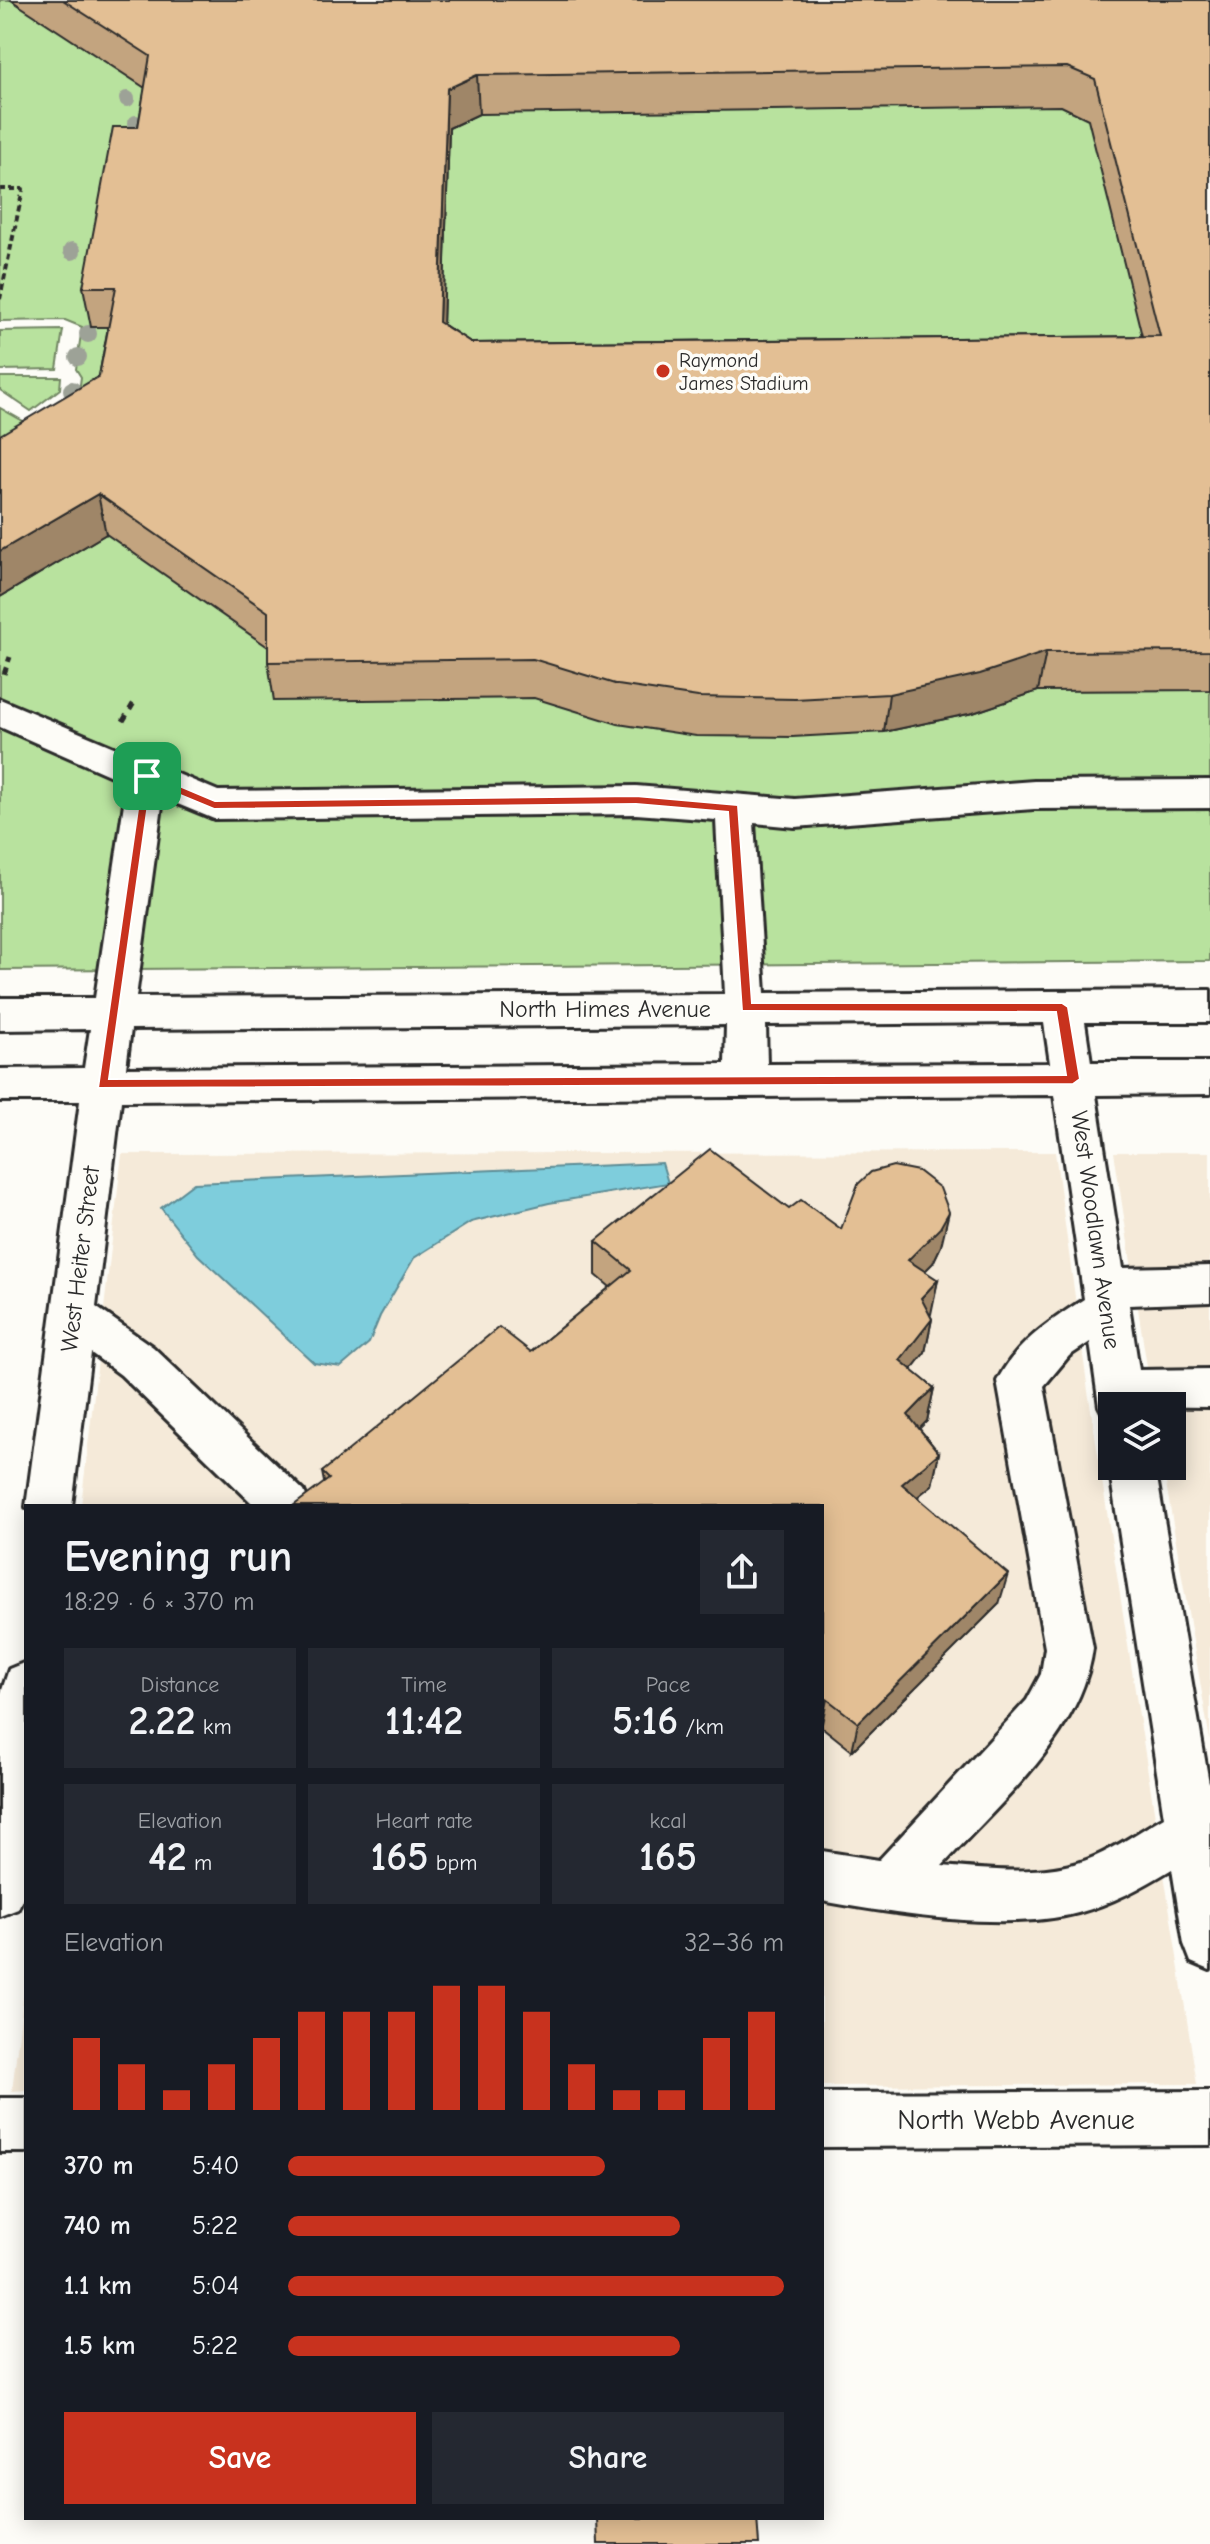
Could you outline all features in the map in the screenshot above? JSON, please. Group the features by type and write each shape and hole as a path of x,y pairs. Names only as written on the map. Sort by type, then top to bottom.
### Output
{"street":[{"path":"0,712 214,805 636,800 795,813 1034,795 1210,794"},
{"name":"West Heiter Street","path":"49,1504 112,1013 147,776"},
{"path":"734,808 746,1008 746,1083"},
{"name":"North Himes Avenue","path":"0,1014 1210,1006"},
{"name":"West Woodlawn Avenue","path":"1062,1007 1120,1392"},
{"path":"0,1085 1210,1078"},
{"path":"887,1889 1045,1716 1065,1678 1069,1648 1020,1381 1053,1343 1106,1297 1210,1284"},
{"path":"73,1315 137,1361 285,1504"},
{"path":"1174,1392 1210,1388"},
{"path":"1134,1480 1210,1944"},
{"path":"0,1891 24,1701"},
{"path":"824,1876 887,1889 1058,1893 1099,1882 1190,1830"},
{"name":"North Webb Avenue","path":"824,2120 1210,2118"},
{"path":"0,2125 24,2125"}],"path":[{"path":"0,189 23,189 0,299"},
{"path":"1,683 10,657"},
{"path":"118,731 135,701"}],"shaded area":[{"path":"1055,1152 1098,1455 1098,1480 1102,1480 1197,2084 824,2086 824,1504 81,1504 122,1154","holes":["662,1163 667,1184 549,1203 471,1222 414,1258 380,1316 369,1343 194,1183"]},
{"path":"1114,1152 1210,1152 1210,1740 1165,1480 1186,1480 1186,1392 1151,1392"},
{"path":"24,1991 24,2090 12,2091"}],"green space":[{"name":"Raymond James Stadium","path":"0,0 1210,0 1210,961 0,970 0,408 25,422 79,392 81,377 76,369 82,327 65,320 0,321"},
{"path":"63,330 57,369 0,370 0,331"},
{"path":"0,377 61,377 60,389 31,411 0,390"}],"water":[{"path":"662,1163 668,1183 549,1203 471,1222 414,1258 380,1316 369,1343 341,1367 314,1363 198,1255 161,1208 194,1183"}],"building":[{"name":"Raymond James Stadium","path":"63,0 1210,0 1210,651 1046,652 980,674 889,694 795,699 698,697 618,685 533,659 268,662 268,612 98,494 0,551 0,435 99,376 116,287 83,287 113,127 138,127 150,56","holes":["1067,67 1095,79 1160,336 472,343 439,322 447,89 477,75"]},
{"path":"710,1149 789,1209 801,1200 841,1229 858,1184 871,1172 893,1166 918,1171 940,1188 949,1212 940,1228 908,1260 938,1280 921,1298 932,1319 900,1360 934,1388 908,1415 939,1453 902,1484 1008,1574 858,1723 827,1699 824,1702 824,1504 296,1504 329,1479 322,1472 499,1327 531,1352 631,1270 596,1241"},
{"path":"597,2520 757,2520 759,2544 598,2544"}],"place":[{"name":"Raymond James Stadium","path":"663,371"}],"route":[{"path":"147,776 214,805 636,800 734,808 746,1008 1062,1007 1073,1079 103,1084 147,776"}]}
